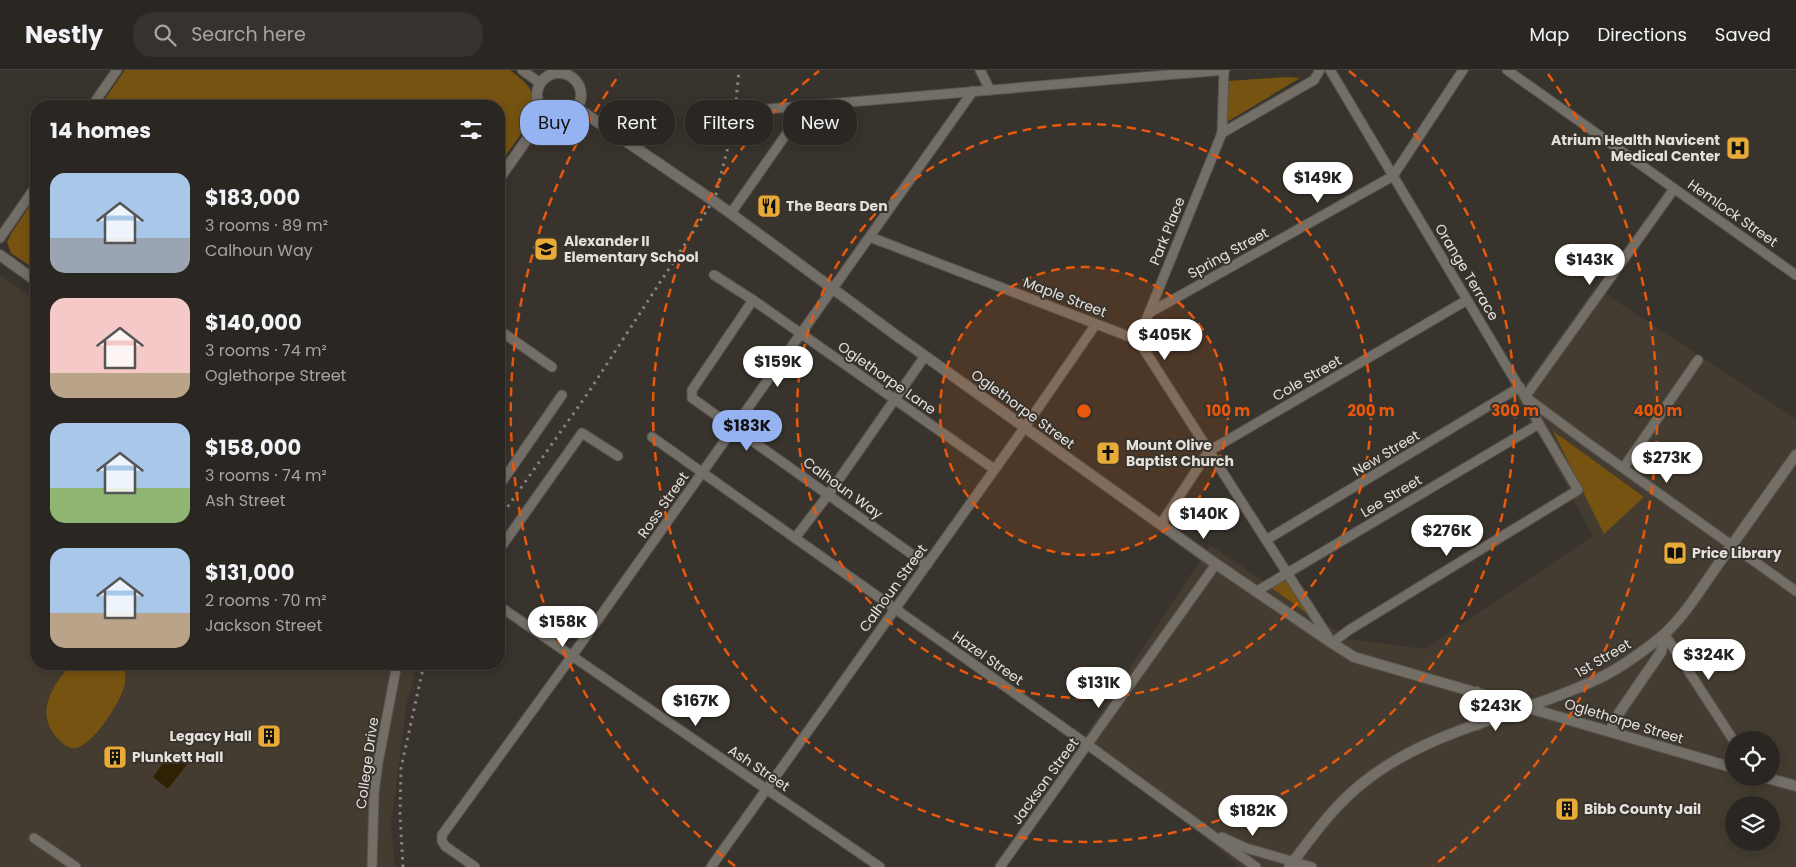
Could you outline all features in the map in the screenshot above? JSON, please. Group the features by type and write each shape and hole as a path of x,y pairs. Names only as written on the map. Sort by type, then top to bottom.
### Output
{"street":[{"path":"96,100 117,70"},
{"path":"522,70 540,83"},
{"path":"980,70 990,90"},
{"path":"857,101 1225,70"},
{"name":"Park Place","path":"1138,340 1222,133 1225,70"},
{"path":"1222,133 1314,80 1320,70"},
{"name":"Orange Terrace","path":"1330,70 1520,387 1539,424 1578,490 1349,630 1332,644"},
{"name":"Spring Street","path":"1149,313 1393,176 1463,70"},
{"name":"Hemlock Street","path":"1507,70 1796,275"},
{"path":"539,100 540,83 554,74 576,74 581,92 581,100"},
{"name":"Ross Street","path":"475,867 445,846 442,842 442,835 802,334 973,91"},
{"name":"Oglethorpe Street","path":"589,116 728,212 925,356 1216,564 1332,644 1354,657 1725,765"},
{"path":"728,212 783,139"},
{"path":"505,170 523,145"},
{"path":"1674,189 1525,396 1796,591"},
{"path":"0,238 30,195"},
{"name":"Maple Street","path":"870,237 1138,340"},
{"path":"0,255 30,277"},
{"name":"Oglethorpe Lane","path":"714,275 754,300 994,469"},
{"name":"Calhoun Way","path":"754,300 692,390 692,398 927,565"},
{"name":"Cole Street","path":"1161,524 1209,452 1467,300"},
{"name":"Calhoun Street","path":"711,867 1025,427 1096,324"},
{"path":"505,334 552,367"},
{"path":"1138,340 1332,644"},
{"path":"795,538 828,495 925,356"},
{"path":"1624,467 1698,360"},
{"name":"New Street","path":"1266,540 1520,387"},
{"path":"505,477 562,395"},
{"name":"Lee Street","path":"1257,591 1539,424"},
{"path":"505,542 582,433 618,456"},
{"name":"Hazel Street","path":"652,437 1088,745 1256,867"},
{"name":"1st Street","path":"1291,864 1341,802 1363,782 1414,750 1432,741 1593,682 1650,646 1665,634 1732,545 1796,455"},
{"name":"Jackson Street","path":"1000,867 1216,564"},
{"name":"Ash Street","path":"505,610 880,867"},
{"path":"1610,731 1619,713 1661,652 1665,634"},
{"path":"1665,634 1728,731"},
{"name":"College Drive","path":"372,867 374,794 396,670"},
{"path":"1477,692 1482,698 1483,706 1482,715 1477,725"},
{"path":"1780,782 1796,786"},
{"path":"1206,830 1246,848 1291,864 1312,867"},
{"path":"34,838 76,867"}],"shaded area":[{"path":"125,70 510,70 530,89 533,98 533,100 520,100 520,135 505,156 505,100 104,100"},
{"path":"1287,77 1300,78 1227,122 1227,81"},
{"path":"30,206 30,266 11,253 7,242"},
{"path":"0,275 30,297 30,670 415,670 407,702 391,824 395,867 0,867"},
{"path":"1595,287 1796,419 1796,867 1240,867 1085,736 1210,545 1349,639 1425,649 1593,536 1550,455 1516,398"},
{"path":"1553,431 1644,497 1604,534"},
{"path":"1287,576 1312,617 1269,586"},
{"path":"67,670 125,671 123,691 113,710 91,739 76,748 62,743 51,730 47,720 48,700 52,690"},
{"path":"172,751 188,763 168,789 153,777"}],"railway":[{"path":"505,511 588,393 715,198 728,147 739,70"},
{"path":"403,867 400,814 401,768 423,670"}],"place":[{"name":"Atrium Health Navicent Medical Center","path":"1738,148"},
{"name":"The Bears Den","path":"769,206"},
{"name":"Alexander II Elementary School","path":"546,249"},
{"name":"Mount Olive Baptist Church","path":"1108,453"},
{"name":"Price Library","path":"1675,553"},
{"name":"Legacy Hall","path":"269,736"},
{"name":"Plunkett Hall","path":"115,757"},
{"name":"Bibb County Jail","path":"1567,809"}]}
